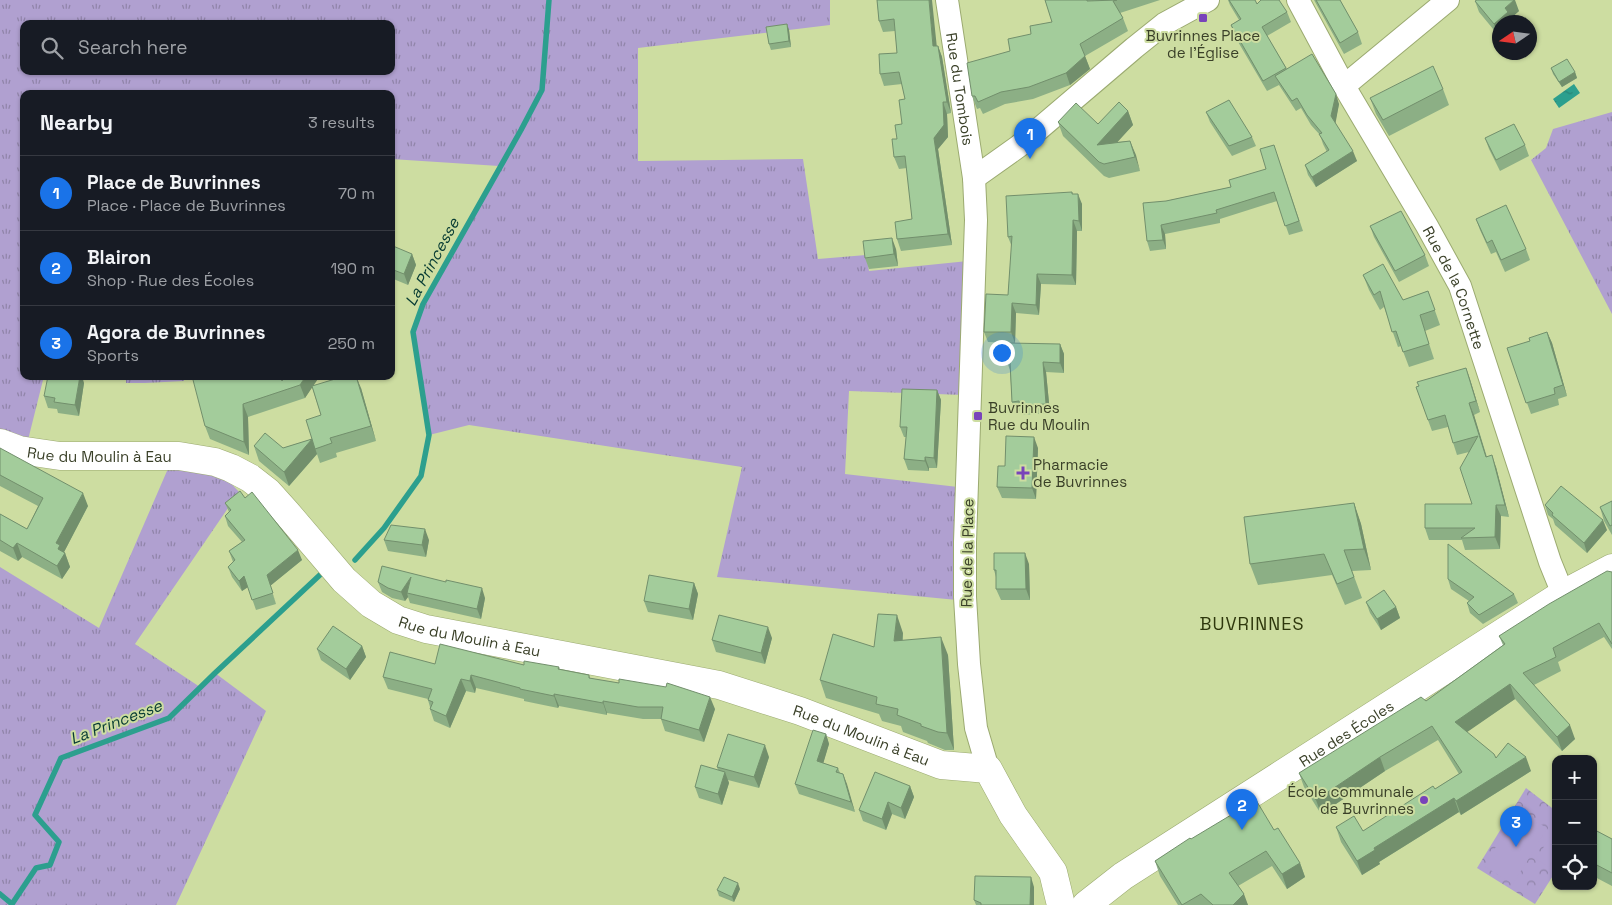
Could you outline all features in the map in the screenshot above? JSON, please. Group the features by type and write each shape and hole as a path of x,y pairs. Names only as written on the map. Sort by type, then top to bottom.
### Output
{"street":[{"name":"Rue du Tombois","path":"947,0 974,178"},
{"path":"974,178 1019,146 1164,24 1208,0"},
{"name":"Rue de la Cornette","path":"1298,0 1344,86 1418,209 1460,286 1550,562 1563,594"},
{"path":"1344,86 1448,0"},
{"name":"Rue de la Place","path":"974,178 976,220 965,542 965,597 969,664 976,728 988,769 1013,815 1053,872 1061,905"},
{"name":"Rue du Moulin à Eau","path":"0,443 20,450 60,456 179,456 215,462 250,478 268,492 344,580 371,604 398,620 426,629 719,685 800,711 941,764 988,769"},
{"name":"Rue des Écoles","path":"1086,905 1124,876 1563,594 1612,568"}],"green space":[{"path":"0,0 830,0 830,25 638,48 638,161 803,159 818,259 866,255 869,271 968,261 964,395 849,391 845,474 958,487 957,600 717,577 742,467 469,425 429,435 413,332 423,304 499,166 395,159 395,90 20,90 20,380 43,380 28,440 0,433"},
{"path":"1612,112 1612,314 1531,160 1546,148 1553,129"},
{"path":"126,380 184,381 145,383 126,383"},
{"path":"170,464 226,478 239,492 135,644 200,687 215,673 266,711 176,905 0,905 0,567 99,628"},
{"path":"1526,788 1552,808 1552,877 1535,904 1477,868"},
{"path":"1518,811 1547,828 1513,884 1484,866"},
{"path":"1552,834 1552,862 1549,867 1536,859"}],"water":[{"path":"1574,84 1580,93 1559,108 1553,99"}],"building":[{"path":"877,0 929,0 933,46 938,46 947,102 943,102 944,125 934,138 948,234 897,239 895,222 912,219 905,156 894,157 892,139 897,139 895,125 902,124 899,100 905,99 899,72 880,74 879,54 897,53 894,19 879,21"},
{"path":"1045,0 1117,0 1113,1 1123,18 1080,44 1085,56 1066,73 1029,87 1001,92 978,102 975,96 972,96 967,63 1010,51 1008,39 1031,34 1030,26 1052,22"},
{"path":"1229,0 1255,0 1257,4 1261,0 1279,0 1287,12 1262,27 1286,68 1263,81 1231,25 1241,19"},
{"path":"1316,0 1340,0 1358,32 1340,43"},
{"path":"1514,0 1505,8 1508,12 1504,15 1492,15 1492,22 1475,1"},
{"path":"787,24 789,41 769,44 766,27"},
{"path":"1312,54 1336,94 1331,116 1353,151 1312,177 1305,165 1329,150 1319,134 1322,133 1307,115 1297,98 1292,101 1275,76"},
{"path":"1567,59 1575,72 1559,82 1551,68"},
{"path":"1433,66 1443,89 1383,120 1370,98"},
{"path":"1229,100 1252,137 1229,146 1206,112"},
{"path":"1119,102 1128,111 1097,145 1130,141 1135,157 1104,164 1099,162 1058,122 1076,103 1098,124"},
{"path":"1514,124 1525,145 1496,160 1485,138"},
{"path":"1274,145 1299,221 1285,226 1274,192 1216,210 1217,213 1161,225 1163,240 1147,241 1143,203 1166,201 1231,187 1229,180 1266,169 1260,149"},
{"path":"1072,192 1072,194 1078,194 1079,221 1073,220 1072,275 1037,274 1036,305 1012,303 1011,332 984,332 986,294 1008,295 1012,236 1008,237 1006,196"},
{"path":"1506,205 1526,249 1501,260 1492,240 1487,243 1476,219"},
{"path":"1401,211 1425,255 1395,271 1370,226"},
{"path":"892,238 894,254 865,258 863,241"},
{"path":"395,247 412,254 404,274 395,271"},
{"path":"1383,264 1403,300 1428,291 1435,310 1420,315 1429,344 1403,352 1396,331 1392,332 1380,291 1374,295 1363,275"},
{"path":"1547,332 1563,385 1554,388 1555,394 1526,403 1507,348 1530,341 1529,338"},
{"path":"1008,343 1060,344 1060,363 1043,362 1046,404 1020,405 1019,401 1012,402 1010,362 1007,362"},
{"path":"1466,368 1476,401 1469,403 1486,457 1492,455 1505,505 1496,505 1495,537 1461,538 1475,528 1425,528 1425,504 1472,504 1460,468 1478,436 1453,443 1445,415 1428,420 1416,387 1419,386 1417,382"},
{"path":"47,380 79,380 75,405 54,402 55,398 44,396"},
{"path":"193,380 303,380 300,385 243,404 244,442 205,426"},
{"path":"332,380 357,380 371,426 330,438 332,443 315,449 306,420 321,415 312,386"},
{"path":"902,389 937,390 934,458 925,457 925,461 904,459 907,427 900,427"},
{"path":"265,433 283,448 312,439 284,472 254,446"},
{"path":"1006,436 1034,437 1032,488 997,487 998,466 1005,466"},
{"path":"0,448 83,493 56,543 60,545 58,549 65,553 57,566 17,543 13,548 0,540 0,514 27,529 43,498 0,475"},
{"path":"1561,486 1603,520 1584,543 1552,515 1553,513 1545,505"},
{"path":"240,491 245,498 252,492 298,550 267,575 273,593 252,600 244,576 239,581 228,567 235,560 229,551 245,540 225,516 231,510 225,503"},
{"path":"1612,501 1612,525 1610,526 1600,507"},
{"path":"1354,503 1364,549 1344,550 1354,577 1337,584 1324,554 1250,564 1244,517"},
{"path":"391,525 425,529 422,545 384,540"},
{"path":"1448,544 1514,594 1479,615 1467,603 1474,597 1448,579"},
{"path":"994,553 1025,553 1026,589 996,589"},
{"path":"382,566 446,582 446,580 482,588 477,609 407,593 411,577 401,592 388,588 378,582"},
{"path":"1607,571 1612,572 1612,644 1599,623 1553,648 1556,657 1523,673 1570,725 1557,737 1510,684 1455,722 1494,754 1496,758 1508,743 1526,757 1456,801 1454,798 1374,848 1375,850 1357,861 1336,827 1354,816 1363,831 1433,786 1435,789 1462,772 1432,726 1380,757 1316,800 1299,773 1421,697 1426,701 1505,644 1499,636 1549,604"},
{"path":"649,575 694,583 689,609 644,601"},
{"path":"1384,590 1396,607 1377,619 1366,602"},
{"path":"878,614 897,615 894,641 941,637 947,733 921,726 921,724 897,715 898,709 876,704 877,697 820,680 833,634 874,647"},
{"path":"719,615 768,627 761,653 712,640"},
{"path":"333,626 362,646 346,669 317,649"},
{"path":"440,644 524,665 524,661 559,667 558,669 589,675 589,678 619,683 619,679 666,687 667,683 710,697 699,730 661,719 663,707 638,707 554,694 554,696 520,689 471,675 470,681 461,679 446,716 430,709 433,702 428,700 432,689 383,677 390,652 435,664"},
{"path":"813,730 826,734 817,761 838,768 836,772 843,774 851,802 795,784"},
{"path":"728,734 765,745 754,777 717,767"},
{"path":"701,765 725,772 718,794 695,787"},
{"path":"875,772 910,786 901,808 888,802 882,819 859,810"},
{"path":"1256,800 1274,830 1278,828 1300,863 1282,874 1266,851 1229,873 1244,894 1233,905 1213,905 1201,894 1182,905 1155,861 1190,838"},
{"path":"1597,831 1612,839 1612,873 1597,865"},
{"path":"975,876 1031,877 1030,905 981,905 981,903 974,900"},
{"path":"724,877 738,883 732,897 717,890"}],"waterway":[{"name":"La Princesse","path":"355,560 384,528 421,476 429,435 413,332 423,304 542,90 549,0"},
{"name":"La Princesse","path":"0,894 12,904 36,868 50,865 59,842 35,815 61,758 169,718 322,573"}],"place":[{"name":"Buvrinnes Place de l'Église","path":"1203,18"},
{"name":"Place de Buvrinnes","path":"1030,159"},
{"name":"Buvrinnes Rue du Moulin","path":"978,416"},
{"name":"Pharmacie de Buvrinnes","path":"1023,473"},
{"name":"École communale de Buvrinnes","path":"1424,800"},
{"name":"Blairon","path":"1242,830"},
{"name":"Agora de Buvrinnes","path":"1516,847"}],"district":[{"name":"BUVRINNES","path":"1252,623"}]}
